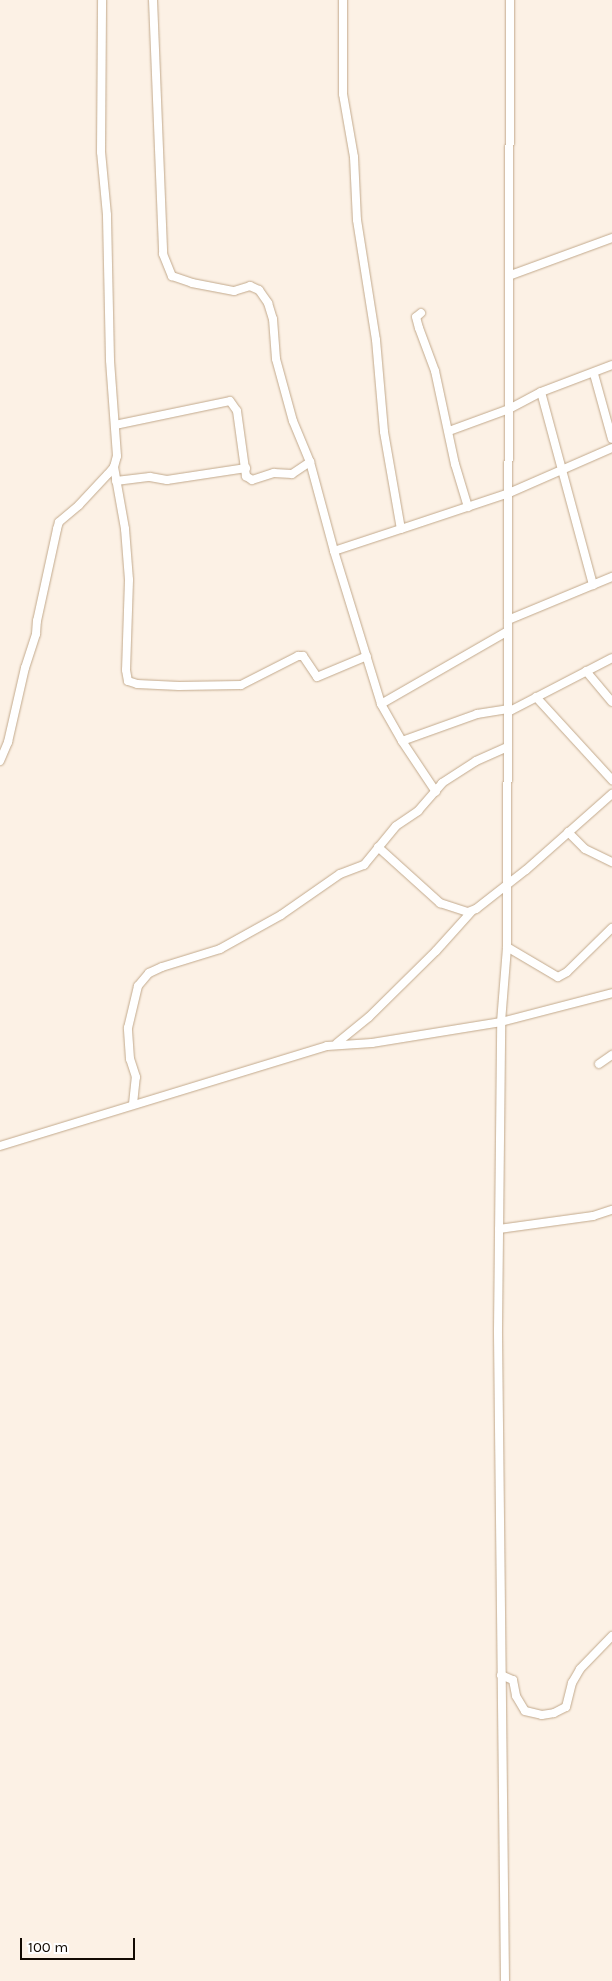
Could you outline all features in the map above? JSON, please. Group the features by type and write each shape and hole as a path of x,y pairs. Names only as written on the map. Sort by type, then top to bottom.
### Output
{"street":[{"path":"102,0 101,152 108,215 110,360 117,456 114,467 125,528 129,580 126,670 128,681 137,684 179,686 241,685 298,656 303,656 317,677 367,656"},
{"path":"153,0 163,254 172,276 192,283 234,291 250,286 259,290 268,303 273,319 276,359 293,422 310,462 334,551 381,704 402,741 436,792"},
{"path":"343,0 343,94 354,157 356,220 376,340 384,432 401,529"},
{"path":"505,1981 501,1675 499,1230 502,1022 507,947 511,274 510,0"},
{"path":"511,274 612,238"},
{"path":"421,313 416,317 436,371 455,464 468,507"},
{"path":"449,431 509,409 541,392 594,374 612,365"},
{"path":"594,374 612,439"},
{"path":"541,392 593,585"},
{"path":"115,425 230,402 237,411 246,476 258,479 263,475 274,473 292,474 310,462"},
{"path":"334,551 509,493 612,448"},
{"path":"0,761 8,742 25,668 36,634 37,621 59,522 79,505 114,467"},
{"path":"116,481 150,477 167,480 246,468"},
{"path":"508,620 612,577"},
{"path":"381,704 508,631"},
{"path":"402,741 477,714 508,710 612,658"},
{"path":"586,671 612,702"},
{"path":"536,697 612,780"},
{"path":"133,1104 136,1077 130,1059 128,1028 138,986 149,973 162,967 220,949 282,915 340,874 364,865 396,826 418,811 442,783 476,761 508,748"},
{"path":"335,1044 376,1010 436,951 472,911 507,885 612,794"},
{"path":"568,832 585,849 612,862"},
{"path":"378,847 440,903 458,910 472,911"},
{"path":"507,947 558,978 612,928"},
{"path":"0,1146 304,1051 335,1044 372,1043 502,1022 612,993"},
{"path":"600,1064 612,1056"},
{"path":"499,1230 593,1216 612,1210"},
{"path":"501,1675 513,1680 516,1696 525,1711 542,1715 554,1714 566,1707 572,1683 580,1669 612,1636"}]}
